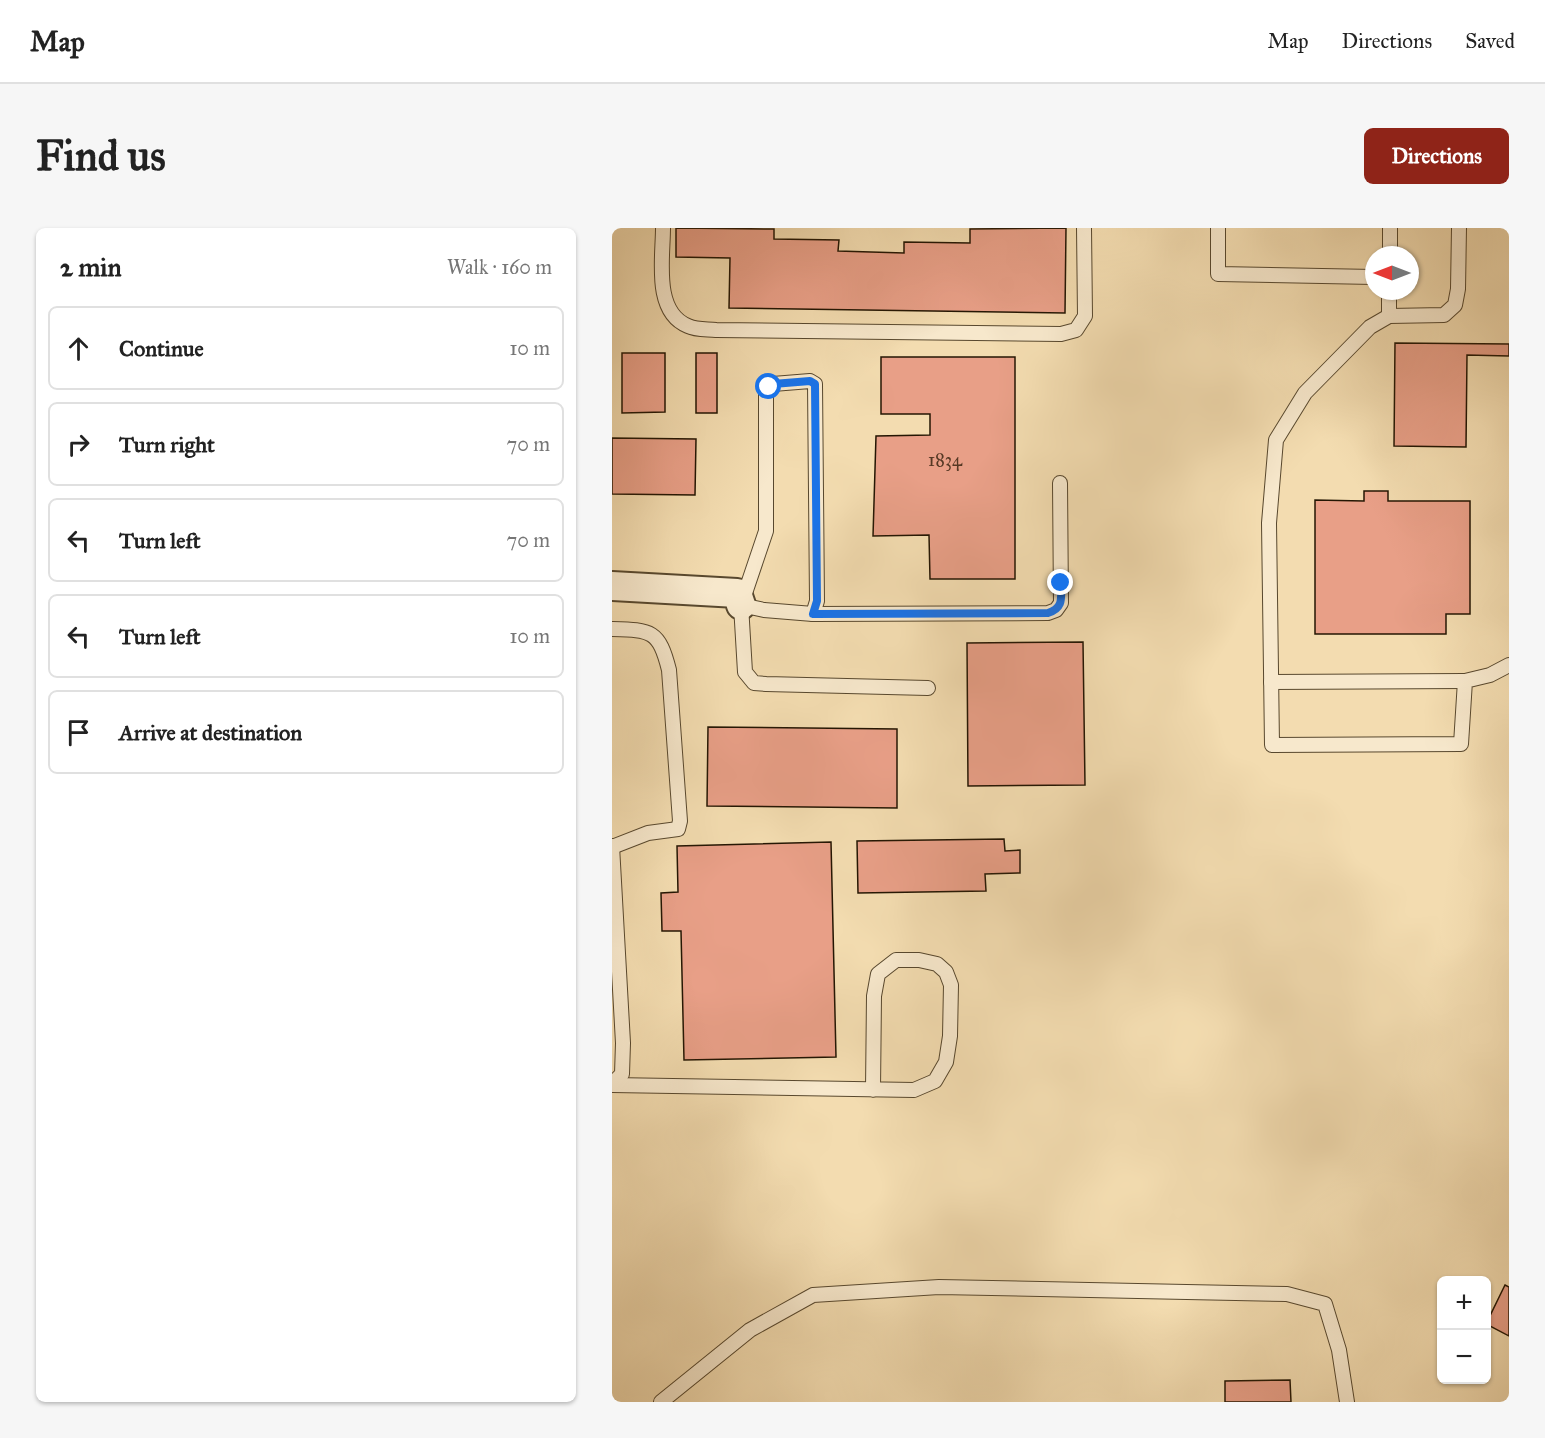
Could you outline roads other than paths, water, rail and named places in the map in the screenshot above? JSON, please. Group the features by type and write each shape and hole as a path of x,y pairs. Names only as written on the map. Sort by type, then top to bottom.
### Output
{"street":[{"path":"612,586 737,593 741,605"}],"lane":[{"path":"663,228 663,289 667,305 677,320 689,327 716,330 1050,334 1076,330 1085,316 1084,228"},
{"path":"1218,228 1218,274 1365,277"},
{"path":"1390,228 1390,246"},
{"path":"1459,228 1458,289 1455,305 1444,315 1389,316 1370,327 1305,393 1276,440 1269,523 1272,745 1461,744 1465,681"},
{"path":"1389,300 1389,316"},
{"path":"813,614 817,601 815,384 810,381 773,384 766,393 766,531 741,605 745,672 754,683 928,688"},
{"path":"741,605 764,610 813,614 1048,613 1056,610 1062,603 1060,483"},
{"path":"612,629 644,630 654,634 663,646 669,670 680,820 678,829 648,833 612,847 623,1043 622,1074 612,1085"},
{"path":"1271,682 1465,681 1490,675 1509,665"},
{"path":"612,1085 873,1090 914,1090 935,1080 946,1062 950,1036 951,985 946,972 937,964 919,960 896,960 878,974 874,996 873,1090"},
{"path":"661,1402 750,1330 813,1295 939,1287 1287,1294 1325,1304 1339,1350 1347,1402"}]}
